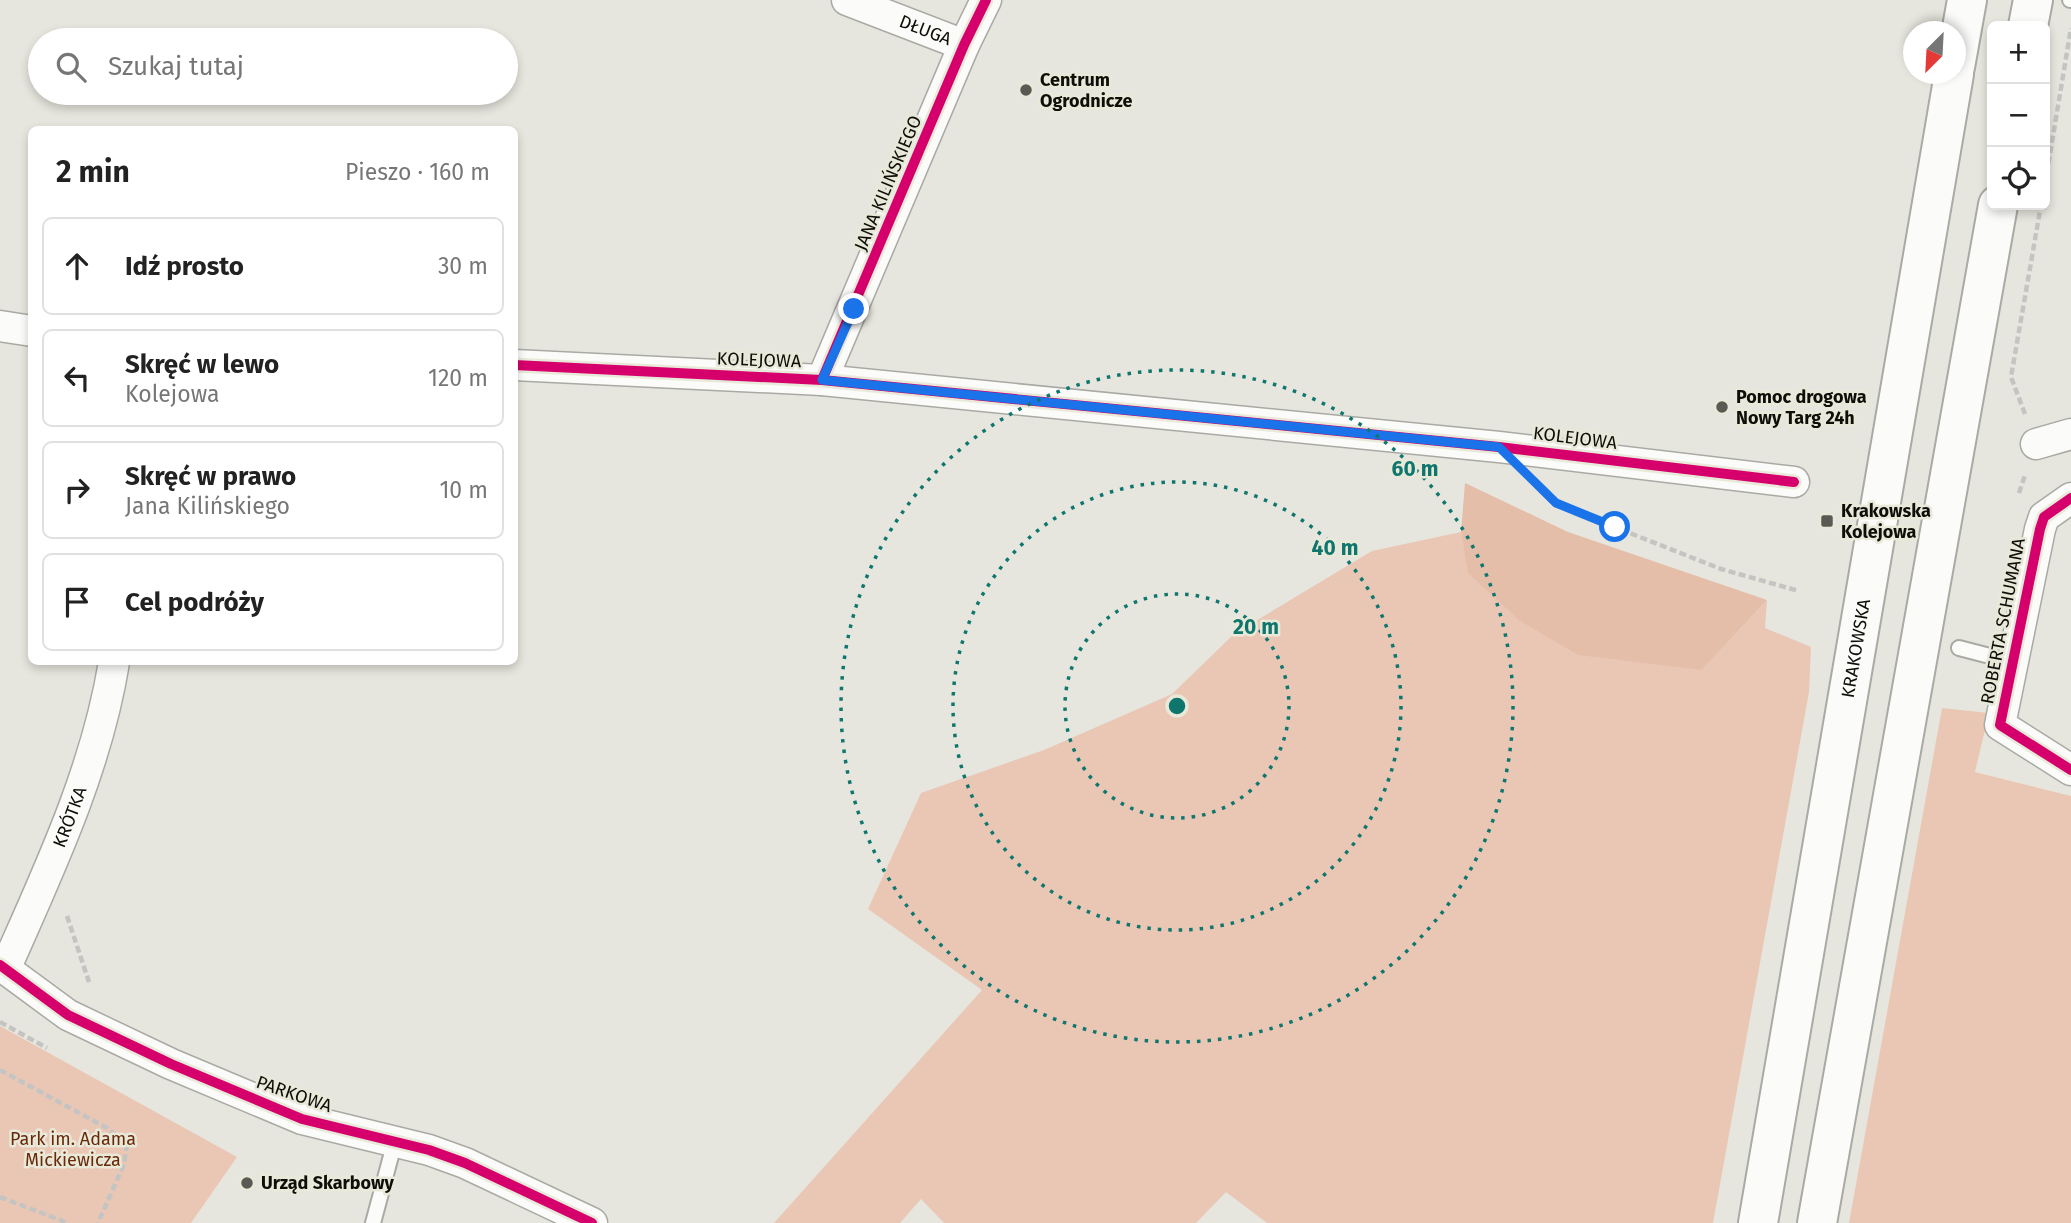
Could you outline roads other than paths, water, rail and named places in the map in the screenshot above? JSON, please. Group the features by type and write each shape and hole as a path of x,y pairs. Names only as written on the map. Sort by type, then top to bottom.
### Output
{"main road":[{"path":"2029,21 2033,0"},
{"name":"KRAKOWSKA","path":"1758,1223 1952,84"},
{"path":"1817,1223 1996,210"}],"street":[{"name":"DŁUGA","path":"847,0 964,45"},
{"name":"JANA KILIŃSKIEGO","path":"822,380 964,45 986,0"},
{"path":"0,326 28,330"},
{"name":"KOLEJOWA","path":"518,365 822,380 1499,447 1794,482"},
{"path":"2036,444 2071,434"},
{"name":"ROBERTA SCHUMANA","path":"2071,498 2044,517 2000,725 2071,769"},
{"name":"KRÓTKA","path":"3,966 82,784 108,697 113,665"},
{"name":"PARKOWA","path":"3,966 68,1015 170,1064 302,1119 395,1141 465,1163 592,1223"}],"lane":[{"path":"1959,648 2013,662"},
{"path":"373,1223 395,1141"}],"place":[{"name":"Centrum Ogrodnicze","path":"1026,90"},
{"name":"Pomoc drogowa Nowy Targ 24h","path":"1722,407"},
{"name":"Krakowska Kolejowa","path":"1827,521"},
{"name":"Urząd Skarbowy","path":"247,1183"}],"park label":[{"name":"Park im. Adama Mickiewicza","path":"73,1149"}]}
